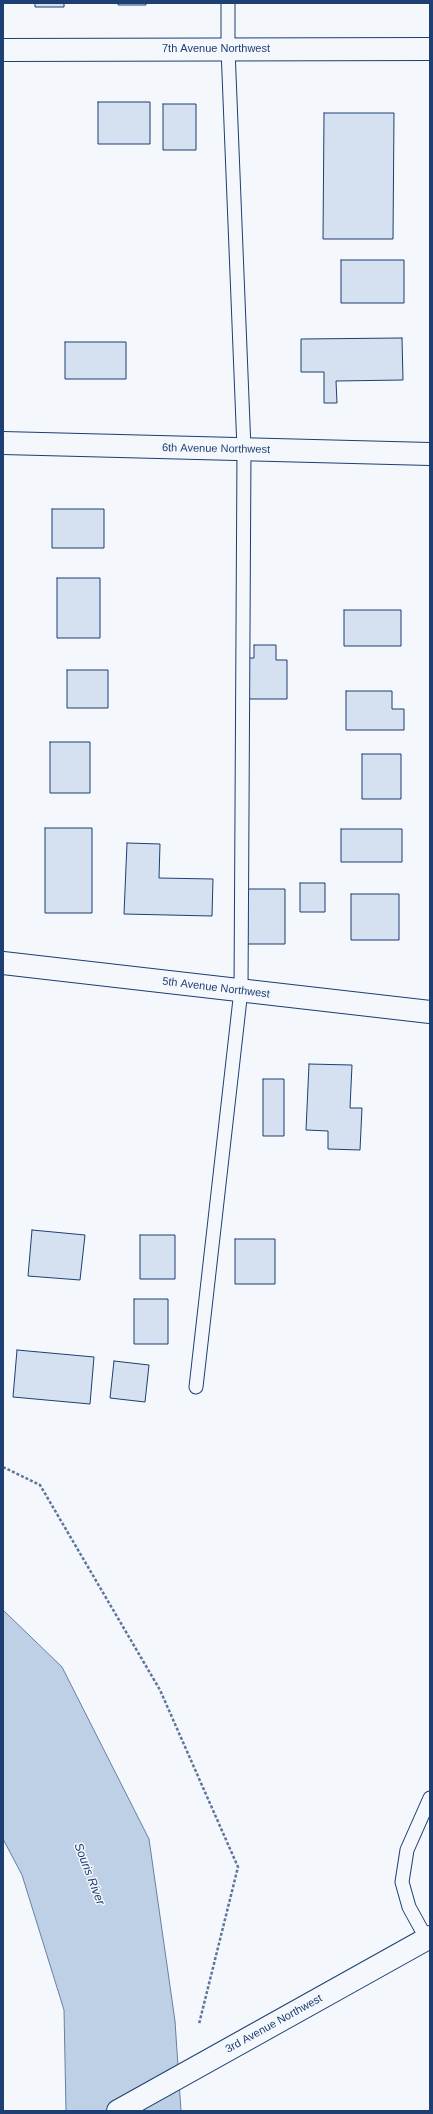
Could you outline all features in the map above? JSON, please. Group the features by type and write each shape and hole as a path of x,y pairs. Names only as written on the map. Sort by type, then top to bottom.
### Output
{"street":[{"name":"7th Avenue Northwest","path":"3,50 430,49"},
{"name":"6th Avenue Northwest","path":"3,444 430,454"},
{"name":"5th Avenue Northwest","path":"3,963 430,1012"},
{"name":"3rd Avenue Northwest","path":"118,2111 428,1938"}],"lane":[{"path":"196,1387 241,990 244,449 228,49 228,3"},
{"path":"428,1938 409,1907 402,1882 407,1850 430,1798"}],"path":[{"path":"3,1467 40,1485 160,1690 238,1867 199,2024"}],"water":[{"name":"Souris River","path":"3,1610 62,1667 149,1839 175,2021 181,2111 66,2111 64,2010 22,1875 3,1839"}],"building":[{"path":"35,3 64,3 64,7 35,7"},
{"path":"118,3 146,3 146,5 118,5"},
{"path":"98,102 150,102 150,144 98,144"},
{"path":"163,104 196,104 196,150 163,150"},
{"path":"324,113 394,113 393,239 323,239"},
{"path":"341,260 404,260 404,303 341,303"},
{"path":"402,338 403,380 336,381 337,403 324,403 324,372 301,372 301,339"},
{"path":"65,342 126,342 126,379 65,379"},
{"path":"52,509 104,509 104,548 52,548"},
{"path":"57,578 100,578 100,638 57,638"},
{"path":"344,610 401,610 401,646 344,646"},
{"path":"254,645 276,645 276,660 287,660 287,699 249,699 249,658 254,658"},
{"path":"67,670 108,670 108,708 67,708"},
{"path":"346,691 392,691 392,709 404,709 404,730 346,730"},
{"path":"50,742 90,742 90,793 50,793"},
{"path":"362,754 401,754 401,799 362,799"},
{"path":"45,828 92,828 92,913 45,913"},
{"path":"341,829 402,829 402,862 341,862"},
{"path":"127,843 160,844 159,878 213,879 212,916 124,914"},
{"path":"300,883 325,883 325,912 300,912"},
{"path":"246,889 285,889 285,944 246,944"},
{"path":"351,894 399,894 399,940 351,940"},
{"path":"309,1064 352,1065 350,1108 362,1108 360,1150 328,1149 328,1131 306,1130"},
{"path":"263,1079 284,1079 284,1136 263,1136"},
{"path":"32,1230 85,1235 80,1280 28,1276"},
{"path":"140,1235 175,1235 175,1279 140,1279"},
{"path":"235,1239 275,1239 275,1284 235,1284"},
{"path":"134,1299 168,1299 168,1344 134,1344"},
{"path":"17,1350 94,1357 90,1404 13,1397"},
{"path":"114,1361 149,1365 145,1402 110,1398"}]}
